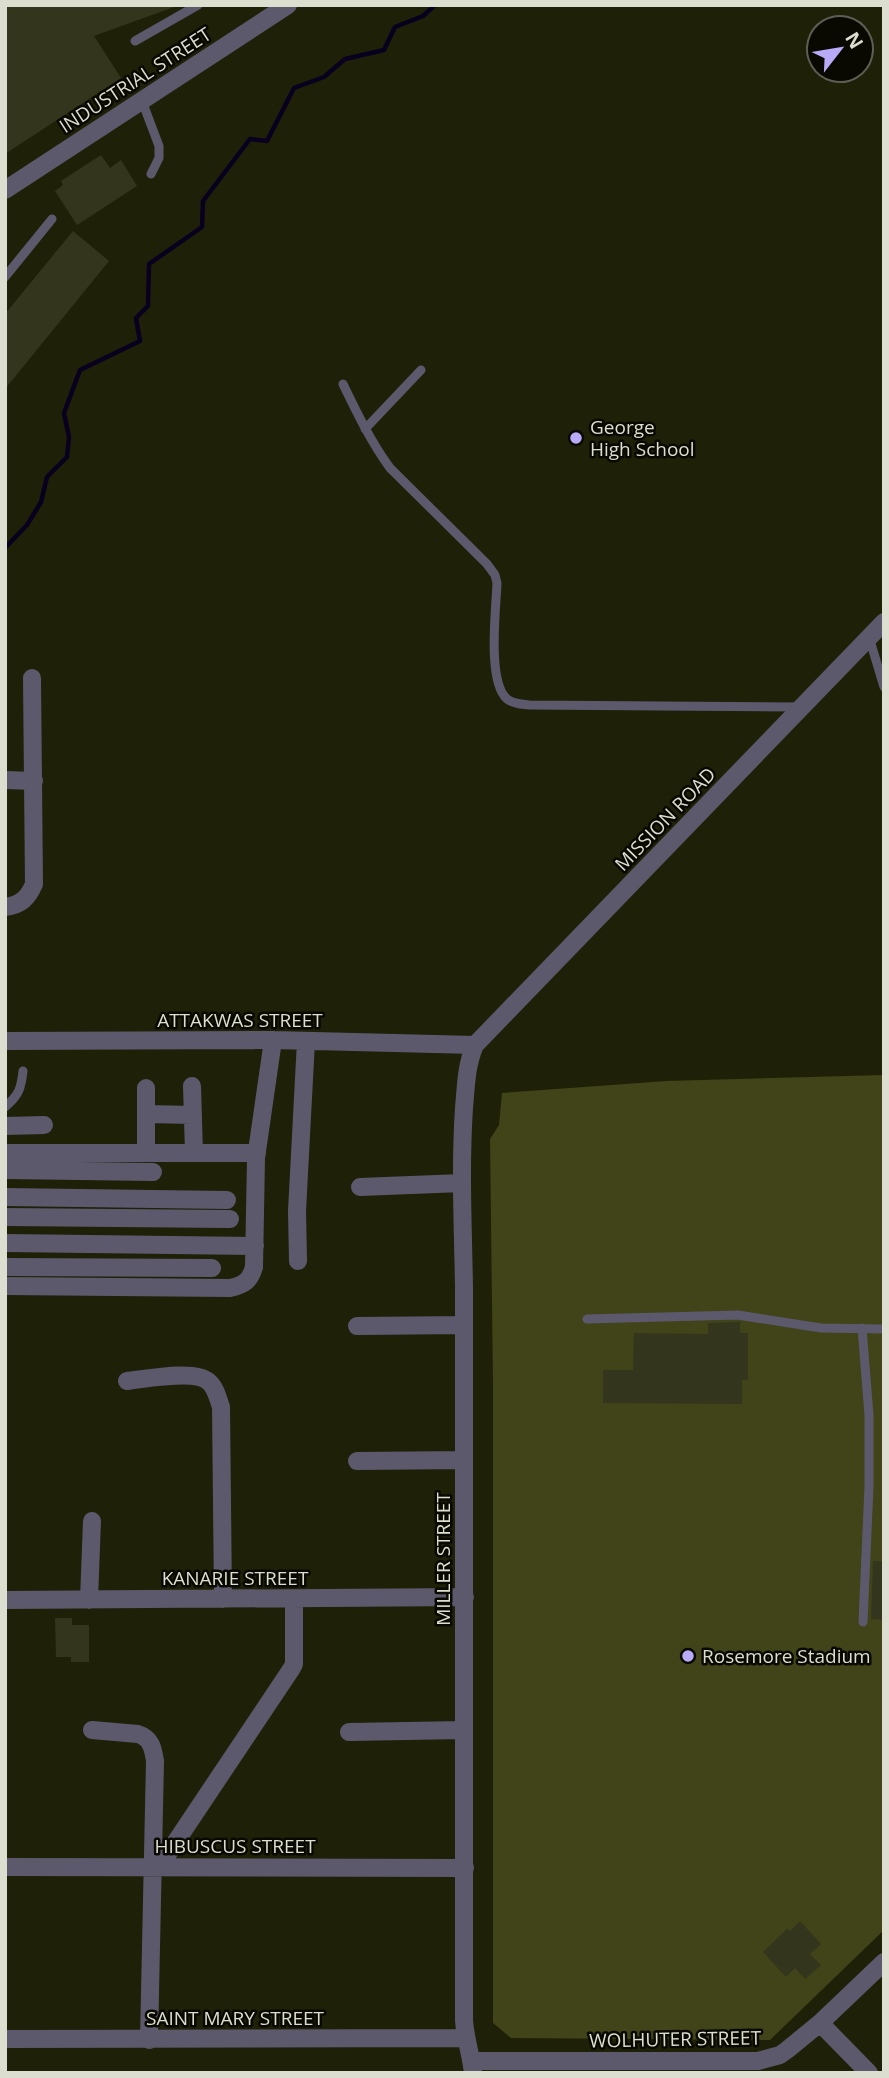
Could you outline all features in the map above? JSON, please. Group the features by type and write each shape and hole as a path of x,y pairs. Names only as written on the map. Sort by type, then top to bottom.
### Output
{"street":[{"name":"INDUSTRIAL STREET","path":"5,190 288,5"},
{"name":"MISSION ROAD","path":"475,1045 884,622"},
{"path":"5,907 19,904 26,899 34,884 32,678"},
{"path":"5,780 34,781"},
{"name":"ATTAKWAS STREET","path":"5,1041 306,1041 475,1045"},
{"path":"5,1286 230,1288 247,1282 251,1275 255,1246 257,1153 274,1041"},
{"path":"298,1261 297,1211 306,1041"},
{"name":"MILLER STREET","path":"472,2067 465,2038 462,1183 467,1068 475,1045"},
{"path":"192,1086 194,1153"},
{"path":"146,1088 146,1152"},
{"path":"146,1114 193,1115"},
{"path":"5,1126 44,1125"},
{"path":"86,1152 88,1287"},
{"path":"5,1153 257,1153"},
{"path":"5,1170 153,1172"},
{"path":"360,1187 462,1183"},
{"path":"5,1197 227,1200"},
{"path":"166,1199 166,1244"},
{"path":"5,1217 230,1219"},
{"path":"5,1243 255,1246"},
{"path":"141,1287 142,1244"},
{"path":"5,1267 212,1268"},
{"path":"356,1326 464,1325"},
{"path":"127,1381 190,1375 204,1378 211,1383 216,1393 221,1407 223,1599"},
{"path":"357,1461 464,1460"},
{"path":"89,1600 92,1521"},
{"name":"KANARIE STREET","path":"5,1600 465,1597"},
{"path":"156,1867 292,1668 294,1598"},
{"path":"92,1730 145,1736 150,1741 155,1761 156,1867 149,2039"},
{"path":"349,1732 464,1730"},
{"name":"HIBUSCUS STREET","path":"5,1867 465,1868"},
{"name":"WOLHUTER STREET","path":"472,2067 636,2067 768,2059 788,2050 884,1962"},
{"path":"820,2023 869,2073"},
{"name":"SAINT MARY STREET","path":"5,2039 465,2038"}],"lane":[{"path":"135,41 198,5"},
{"path":"142,101 159,146 159,158 151,174"},
{"path":"5,277 52,219"},
{"path":"365,429 421,370"},
{"path":"343,384 365,429 390,467 495,575 495,676 508,699 529,705 802,707"},
{"path":"869,637 884,687"},
{"path":"5,1107 21,1088 23,1071"},
{"path":"587,1319 738,1315 821,1328 884,1329"},
{"path":"862,1328 869,1415 863,1622"}],"green space":[{"name":"Rosemore Stadium","path":"884,1075 884,1930 770,2040 511,2038 493,2023 493,1385 490,1139 499,1125 502,1093 666,1081"}],"building":[{"path":"5,5 174,7 94,36 121,78 5,154"},
{"path":"101,155 110,168 121,160 137,186 77,225 55,191 63,185 61,181"},
{"path":"73,231 109,261 5,389 5,314"},
{"path":"740,1322 740,1333 748,1333 748,1380 742,1380 742,1404 603,1403 603,1370 633,1370 634,1333 708,1334 708,1323"},
{"path":"873,1561 884,1561 884,1620 871,1619"},
{"path":"55,1618 72,1618 72,1625 89,1625 89,1662 71,1662 71,1657 56,1657"},
{"path":"800,1921 821,1944 810,1954 821,1965 805,1979 795,1968 786,1977 763,1952 787,1929 790,1931"}],"waterway":[{"path":"5,548 27,525 41,502 47,477 67,457 69,437 64,413 80,370 140,341 136,318 148,306 149,264 202,227 203,201 250,139 267,141 294,88 324,77 345,59 384,50 395,27 423,16 435,5"}],"place":[{"name":"George High School","path":"576,438"},
{"name":"Rosemore Stadium","path":"688,1656"}]}
